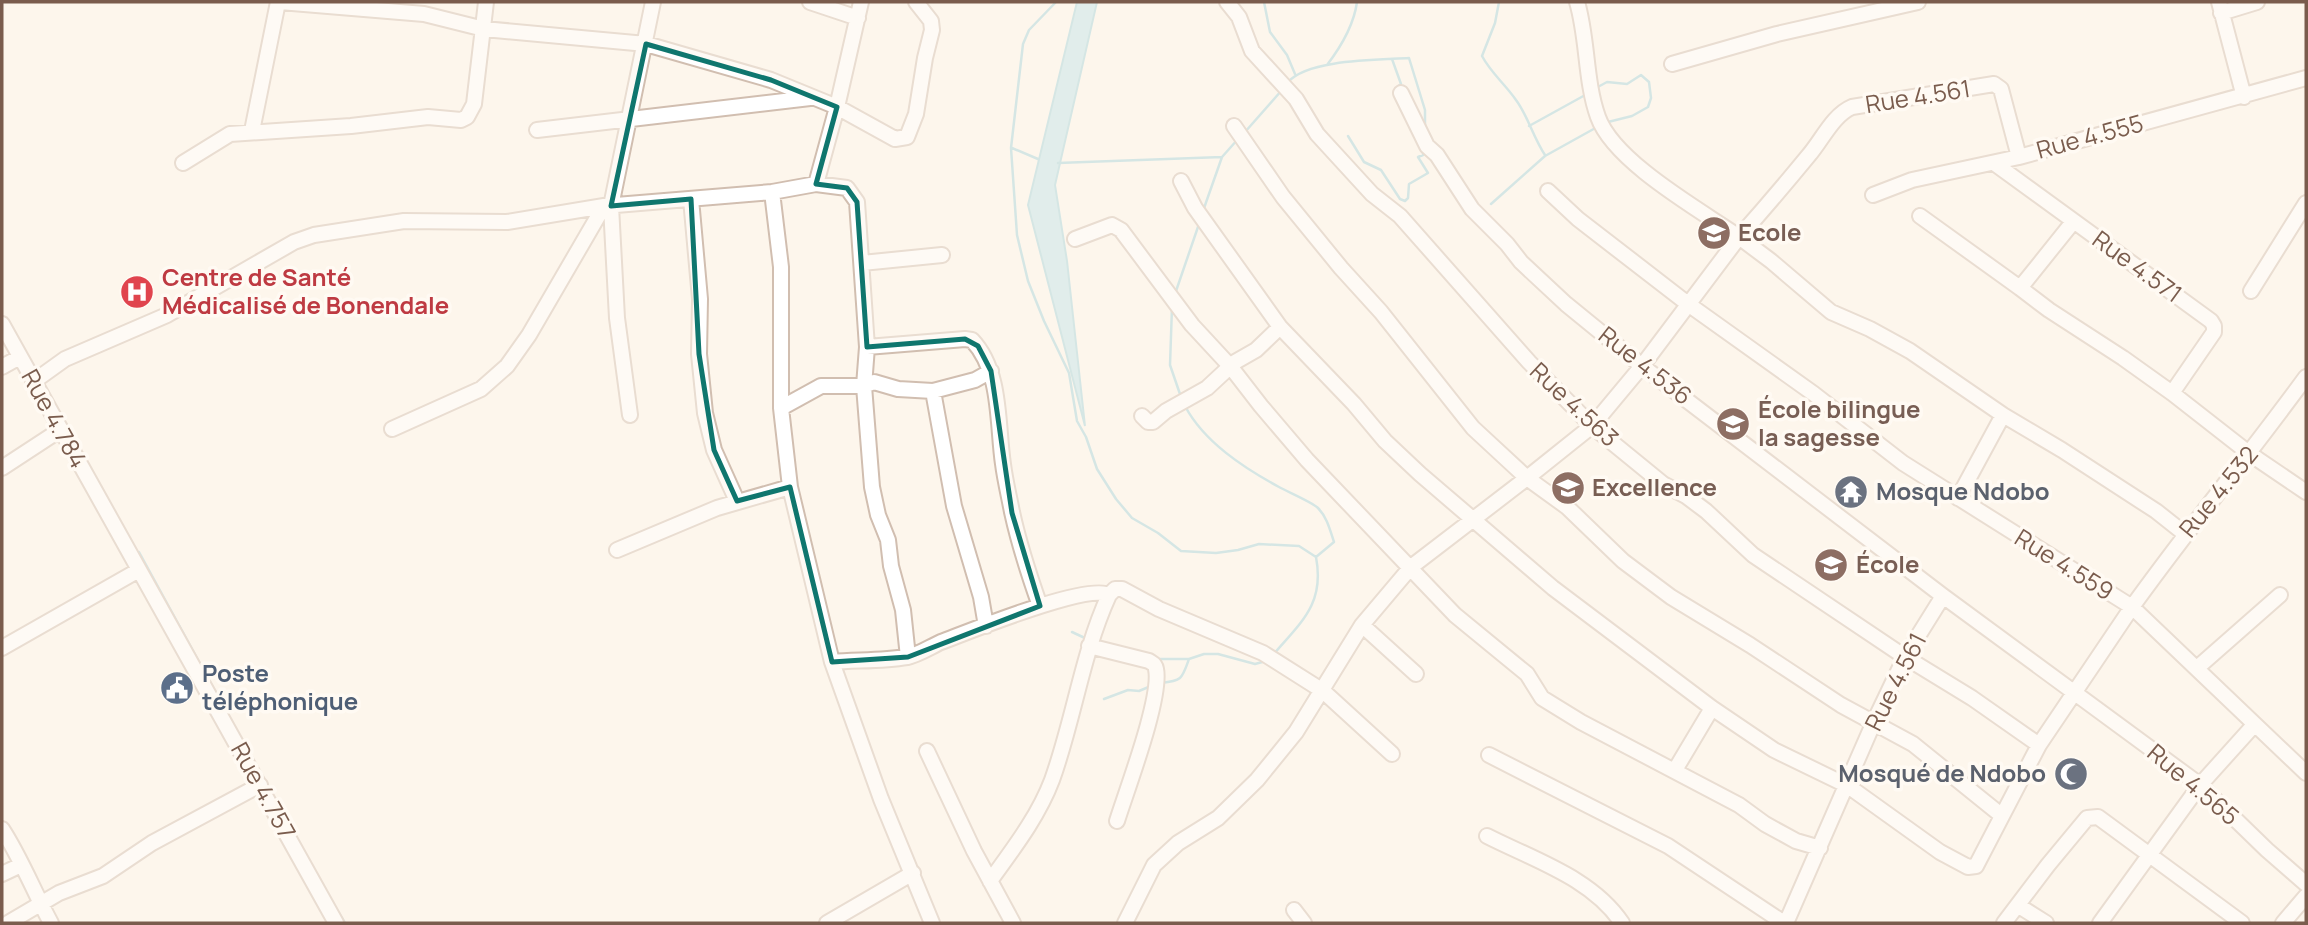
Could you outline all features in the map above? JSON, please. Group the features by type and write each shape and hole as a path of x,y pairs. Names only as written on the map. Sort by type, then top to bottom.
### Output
{"street":[{"path":"252,131 279,2 424,14 484,29 646,44 771,80 837,107 895,139 907,137 916,114 932,30 932,21 916,2"},
{"path":"183,163 230,134 351,126 428,117 461,120 467,117 474,103 486,2"},
{"path":"392,429 481,389 507,366 608,206 631,120 653,2"},
{"path":"810,2 858,18"},
{"path":"816,184 861,2"},
{"name":"Rue 4.563","path":"1227,2 1238,17 1252,51 1296,99 1317,134 1372,194 1399,216 1528,362 1592,426 1663,484 1706,511 1753,555 2039,745"},
{"path":"1577,2 1583,22 1589,79 1598,118 1607,136 1638,167 1771,261 1831,312 1910,351 2003,415 2156,511 2185,534"},
{"path":"1672,64 1777,34 1918,2"},
{"path":"2244,97 2220,7 2257,2"},
{"name":"Rue 4.555","path":"1873,195 1912,180 2019,157 2306,78"},
{"name":"Rue 4.561","path":"1125,923 1154,865 1178,843 1217,818 1256,780 1296,732 1362,625 1411,567 1592,426 1642,366 1739,237 1847,109 1994,85 2001,89 2019,157"},
{"name":"Rue 4.536","path":"1401,93 1427,146 1437,155 1483,221 1521,262 1566,304 1642,366 2074,693"},
{"path":"537,130 812,98"},
{"path":"1234,126 1283,197 1381,312 1473,428 1527,478 1567,507 1623,561 1671,597 1873,724 1913,744 2001,815"},
{"name":"Rue 4.571","path":"1994,163 2211,321 2214,332 2172,393"},
{"path":"1181,181 1195,208 1280,327 1354,404 1385,442 1553,588 1712,708 1774,750 1848,786"},
{"path":"33,382 65,359 167,315 283,248 314,235 404,221 507,222 608,206 772,191 816,184 847,188 857,202 867,347 864,386 872,487 878,515 888,540 891,566 903,610 908,657"},
{"path":"772,191 781,267 781,408 790,487 832,662 881,799 932,923"},
{"name":"Rue 4.559","path":"1548,191 1578,219 1688,304 1814,394 1902,463 2132,607"},
{"path":"691,199 699,299 699,354 705,413 715,450 737,501"},
{"path":"2251,291 2306,203"},
{"path":"608,206 617,318 630,415"},
{"path":"1920,216 2049,310 2172,393 2250,454 2306,492"},
{"path":"2020,288 2073,222"},
{"path":"1075,239 1105,227 1116,226 1143,256 1192,324 1307,460 1455,615 1527,674 1542,698 1581,722 1739,805 1765,824 1796,841 1820,848"},
{"path":"862,263 942,255"},
{"name":"Rue 4.784","path":"2,324 107,513"},
{"path":"1142,416 1148,422 1153,422 1166,411 1207,388 1230,366 1256,350 1280,327"},
{"path":"867,347 972,340 991,371 1012,513 1040,606"},
{"path":"2,367 20,357"},
{"path":"781,408 821,386 864,386 874,382 898,389 933,391 975,380 991,371"},
{"name":"Rue 4.532","path":"1848,786 1940,852 1968,867 1976,866 2039,745 2132,607 2306,377"},
{"path":"933,391 954,506 981,597 986,626"},
{"path":"1958,498 2003,415"},
{"path":"2,468 60,430"},
{"path":"617,550 737,501 790,487"},
{"name":"Rue 4.757","path":"107,513 336,923"},
{"path":"2,648 139,570"},
{"path":"990,881 1027,831 1051,782 1069,727 1089,646 1109,594 1115,589 1122,589 1159,609 1264,653 1323,691 1392,754"},
{"path":"832,662 908,657 1040,606 1093,592 1109,594"},
{"name":"Rue 4.561","path":"1489,755 1668,846 1785,923 1905,657 1943,596"},
{"path":"2197,668 2280,596"},
{"path":"2132,607 2306,773"},
{"path":"1362,625 1416,674"},
{"path":"1089,646 1149,661 1156,669 1155,699 1117,821"},
{"name":"Rue 4.565","path":"2074,693 2200,785 2306,884"},
{"path":"1675,770 1712,708"},
{"path":"2100,923 2200,785 2254,725"},
{"path":"928,751 974,851 1013,923"},
{"path":"8,923 59,893 103,876 152,843 260,785"},
{"path":"2004,923 2087,818 2098,817 2242,923"},
{"path":"2,829 14,847 51,923"},
{"path":"1487,836 1587,886 1613,910 1622,923"},
{"path":"2,874 21,865"},
{"path":"827,923 913,873"},
{"path":"2283,923 2306,895"},
{"path":"2019,905 2046,923"},
{"path":"1294,910 1304,923"}],"highlighted area":[{"path":"646,44 771,80 837,107 816,184 847,188 857,202 867,347 965,339 978,346 991,371 1012,513 1040,606 908,657 832,662 790,487 737,501 714,450 699,354 691,199 611,206"}],"water":[{"path":"1077,2 1097,2 1055,185 1067,261 1085,426 1028,205"}],"waterway":[{"path":"1056,2 1029,30 1023,44 1011,148 1017,235 1028,281 1069,373 1077,421 1086,437 1097,469 1132,518 1181,551 1216,553 1259,544 1299,546 1316,557 1318,573 1314,600 1301,622 1273,655"},
{"path":"1264,2 1270,32 1287,55 1295,74"},
{"path":"1327,65 1346,35 1357,2"},
{"path":"1499,2 1495,23 1482,56 1520,106 1545,155"},
{"path":"1288,82 1298,74 1327,65 1409,58 1425,110 1425,126"},
{"path":"1392,59 1401,84 1395,89 1395,93"},
{"path":"1596,88 1607,82 1627,84 1641,75 1649,82 1651,98 1648,107 1632,116 1608,122"},
{"path":"1245,132 1282,90"},
{"path":"1529,126 1587,94"},
{"path":"1491,204 1545,156 1599,126"},
{"path":"1348,136 1364,162 1381,170 1400,199 1405,201 1408,198 1409,184 1428,173 1418,157 1423,155 1423,149"},
{"path":"1203,211 1222,157 1238,139"},
{"path":"1012,148 1038,159"},
{"path":"1058,163 1222,157"},
{"path":"1175,294 1199,224"},
{"path":"1172,307 1170,365 1181,397"},
{"path":"1185,406 1203,431 1226,453 1252,471 1318,508 1328,524 1334,542 1316,557"},
{"path":"139,552 257,768"},
{"path":"1072,632 1087,639"},
{"path":"1156,659 1189,659 1204,654 1218,654 1255,664 1266,661"},
{"path":"1161,683 1180,678 1189,659"},
{"path":"1104,699 1128,690 1139,691 1151,686"},
{"path":"332,902 345,923"}],"place":[{"name":"Ecole","path":"1714,233"},
{"name":"Centre de Santé Médicalisé de Bonendale","path":"137,292"},
{"name":"École bilingue la sagesse","path":"1733,424"},
{"name":"Excellence","path":"1568,488"},
{"name":"Mosque Ndobo","path":"1851,492"},
{"name":"École","path":"1831,565"},
{"name":"Poste téléphonique","path":"177,688"},
{"name":"Mosqué de Ndobo","path":"2071,774"}]}
